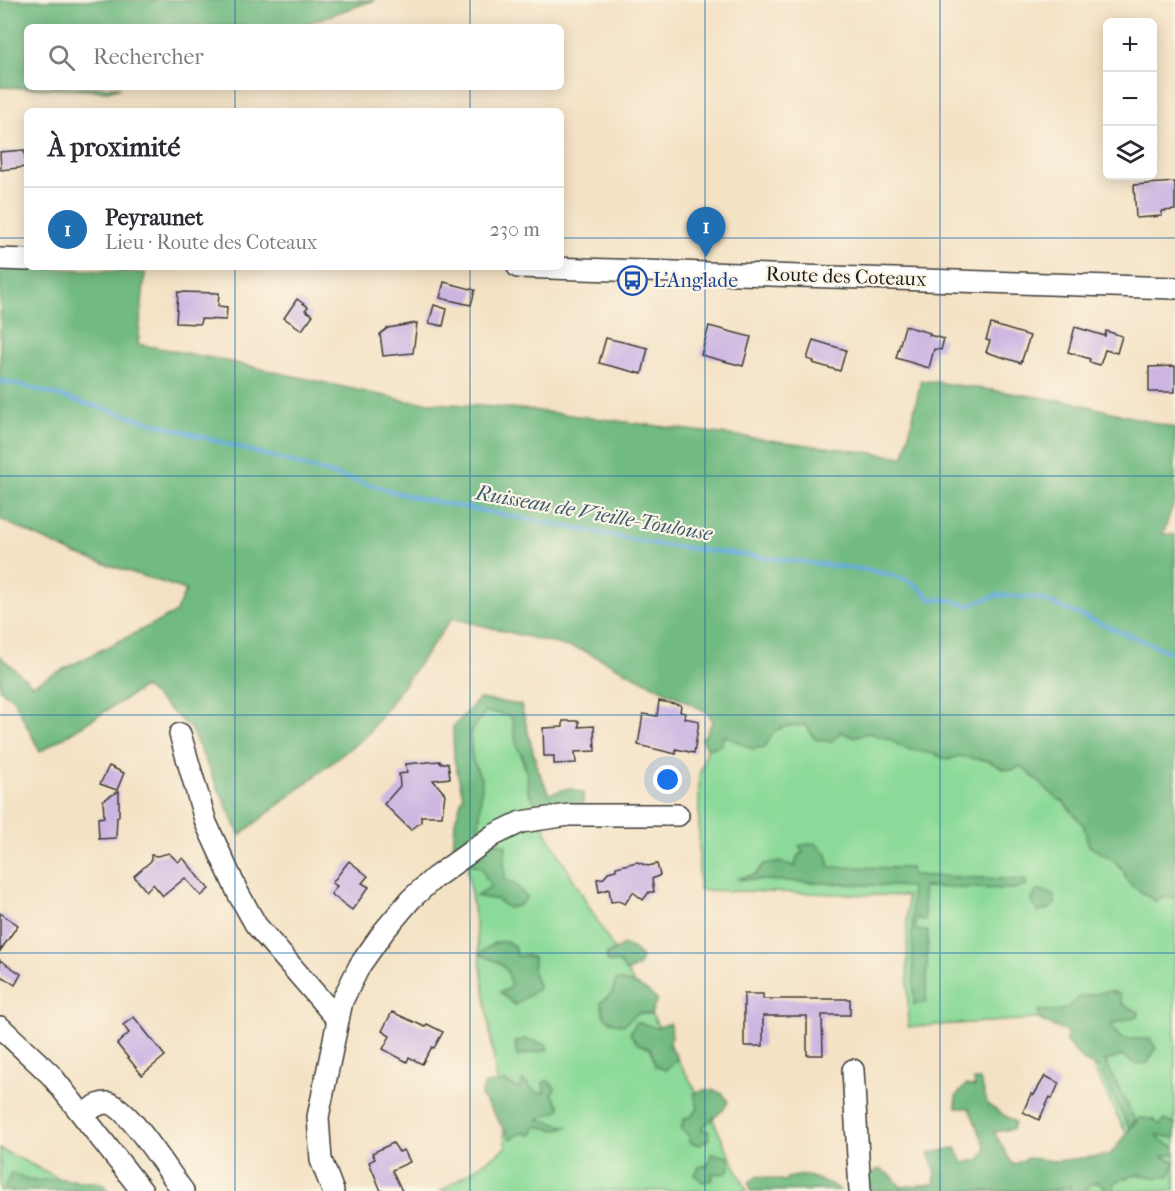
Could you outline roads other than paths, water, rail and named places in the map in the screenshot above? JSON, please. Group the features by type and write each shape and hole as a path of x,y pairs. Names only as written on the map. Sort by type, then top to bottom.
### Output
{"street":[{"path":"0,259 24,260"},
{"name":"Route des Coteaux","path":"564,268 1175,288"},
{"path":"180,734 206,824 238,893 256,925 300,979 338,1020"},
{"path":"333,1191 321,1160 318,1117 342,1001 360,965 390,923 411,899 434,878 494,835 521,822 569,815 678,815"},
{"path":"0,1027 51,1075 142,1191"},
{"path":"853,1070 860,1191"},
{"path":"83,1114 105,1102 122,1109 183,1191"}],"waterway":[{"name":"Ruisseau de Vieille-Toulouse","path":"0,381 21,385 416,498 662,545 868,570 910,582 930,599 951,600 968,606 997,595 1038,598 1175,654"}],"place":[{"name":"Peyraunet","path":"706,257"},
{"name":"L'Anglade","path":"632,280"}]}
